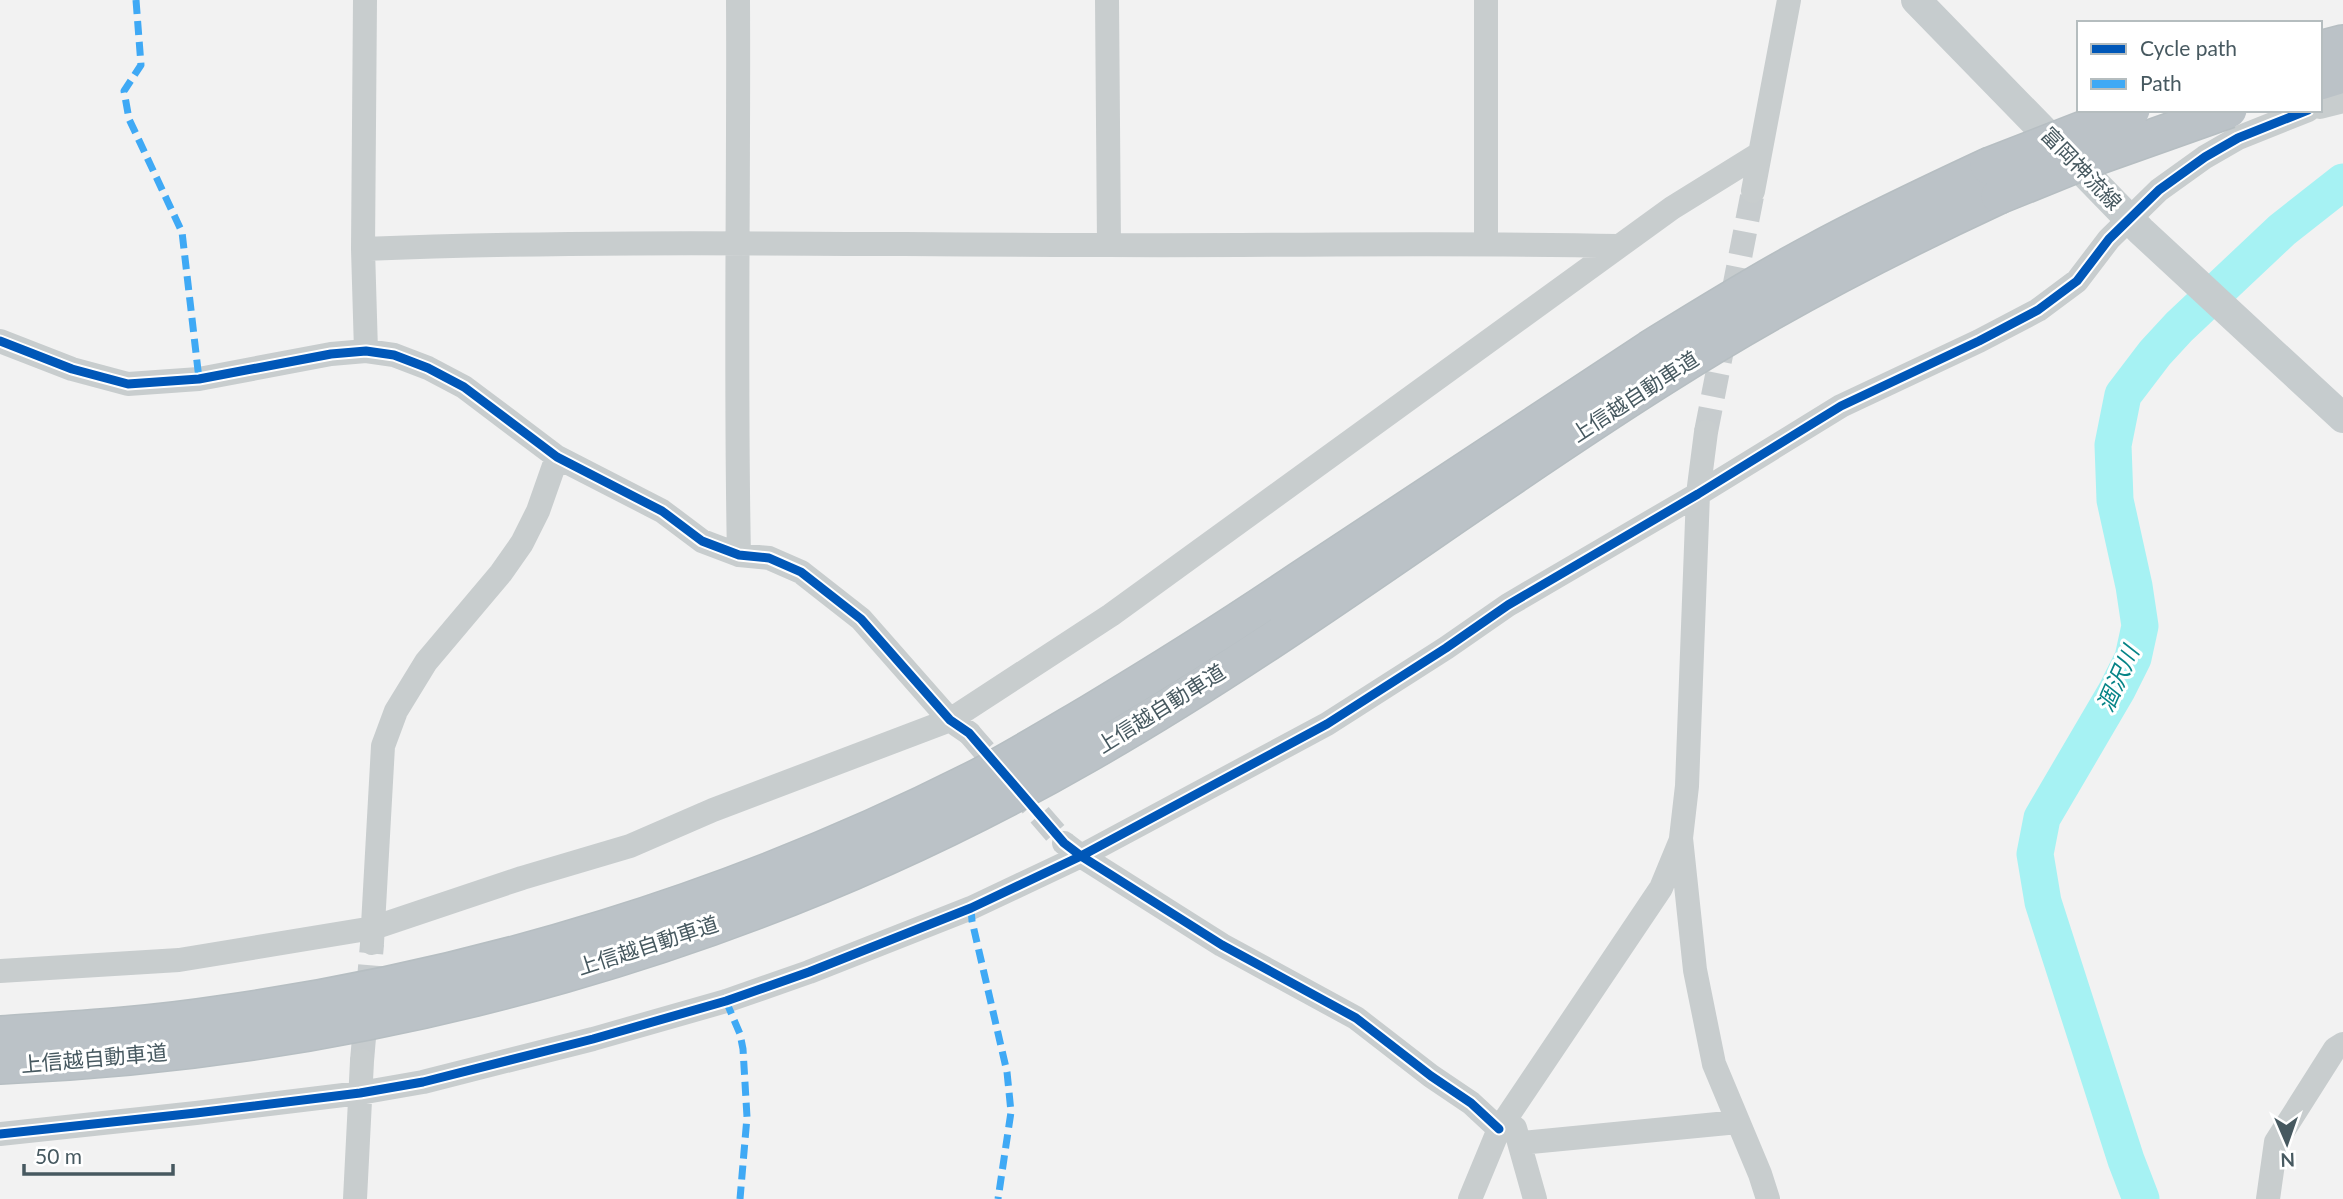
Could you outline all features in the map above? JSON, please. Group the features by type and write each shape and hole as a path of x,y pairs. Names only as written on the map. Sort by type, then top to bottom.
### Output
{"highway":[{"path":"2322,48 2343,43"},
{"path":"2322,81 2343,75"},
{"name":"上信越自動車道","path":"0,1066 145,1057 333,1029 426,1010 621,957 799,894 904,850 995,805 1090,753 1181,698 1644,389 1751,324 1915,235 1994,181 2128,112"},
{"name":"上信越自動車道","path":"0,1034 217,1015 409,980 508,956 604,928 691,900 789,862 881,823 975,778 1158,672 1649,349 1725,302 1858,228 1994,181 2088,160 2222,112"}],"main road":[{"name":"富岡神流線","path":"1916,0 2135,225 2343,418"}],"street":[{"path":"365,0 363,249 366,351"},
{"path":"738,0 739,242 735,380 739,555"},
{"path":"1107,0 1109,246"},
{"path":"1486,0 1486,243"},
{"path":"1754,191 1789,0"},
{"path":"2322,106 2343,101"},
{"path":"0,1134 360,1093 423,1082 593,1039 726,1000 809,972 971,908 1073,850 1327,723 1446,648 1508,605 1841,407 2038,310 2077,281 2109,239 2135,225 2159,190 2205,157 2238,138 2303,112"},
{"path":"0,971 179,961 372,937 522,878 630,845 713,810 960,727 1619,246 1672,208 1759,154"},
{"path":"363,249 739,242 1109,246 1486,243 1619,246"},
{"path":"0,341 72,369 128,384 199,379 331,354 366,351 394,355 428,368 464,387 557,457 662,511 702,541 739,555 769,558 801,572 861,619 960,727"},
{"path":"1706,432 1698,494 1687,786 1681,838 1695,970 1714,1064 1768,1199"},
{"path":"372,937 383,746 396,710 426,662 522,544 538,511 557,457"},
{"path":"1470,1199 1505,1122 1661,888 1681,838"},
{"path":"1073,850 1222,945 1356,1018 1431,1076 1505,1122 1521,1143 1535,1199"},
{"path":"2268,1199 2276,1142 2335,1049 2343,1044"},
{"path":"355,1199 362,1061"},
{"path":"1521,1143 1738,1122"}],"waterway":[{"name":"涸沢川","path":"2141,1199 2043,902 2035,854 2042,818 2117,690 2133,658 2140,626 2115,500 2113,445 2123,395 2155,353 2282,230 2343,182"}],"tunnel":[{"path":"1706,432 1753,191"},
{"path":"969,733 1064,843"},
{"path":"362,1061 372,944"}],"marked path":[{"path":"136,0 141,65 124,91 129,119 182,232 199,379"},
{"path":"971,908 1007,1072 1011,1112 998,1199"},
{"path":"726,1001 740,1034 743,1049 747,1117 740,1199"}],"cycle path":[{"path":"0,1134 360,1093 423,1082 593,1039 726,1001 809,972 971,908 1081,856 1327,724 1508,605 1698,494 1841,406 2038,310 2077,281 2109,239 2159,190 2205,157 2238,138 2303,112"},
{"path":"0,341 72,369 128,384 199,379 331,354 366,351 394,355 428,368 464,387 557,457 662,511 702,541 739,555 769,558 801,572 861,619 950,720 969,733 1064,843 1222,945 1356,1018 1471,1103 1499,1129"}]}
